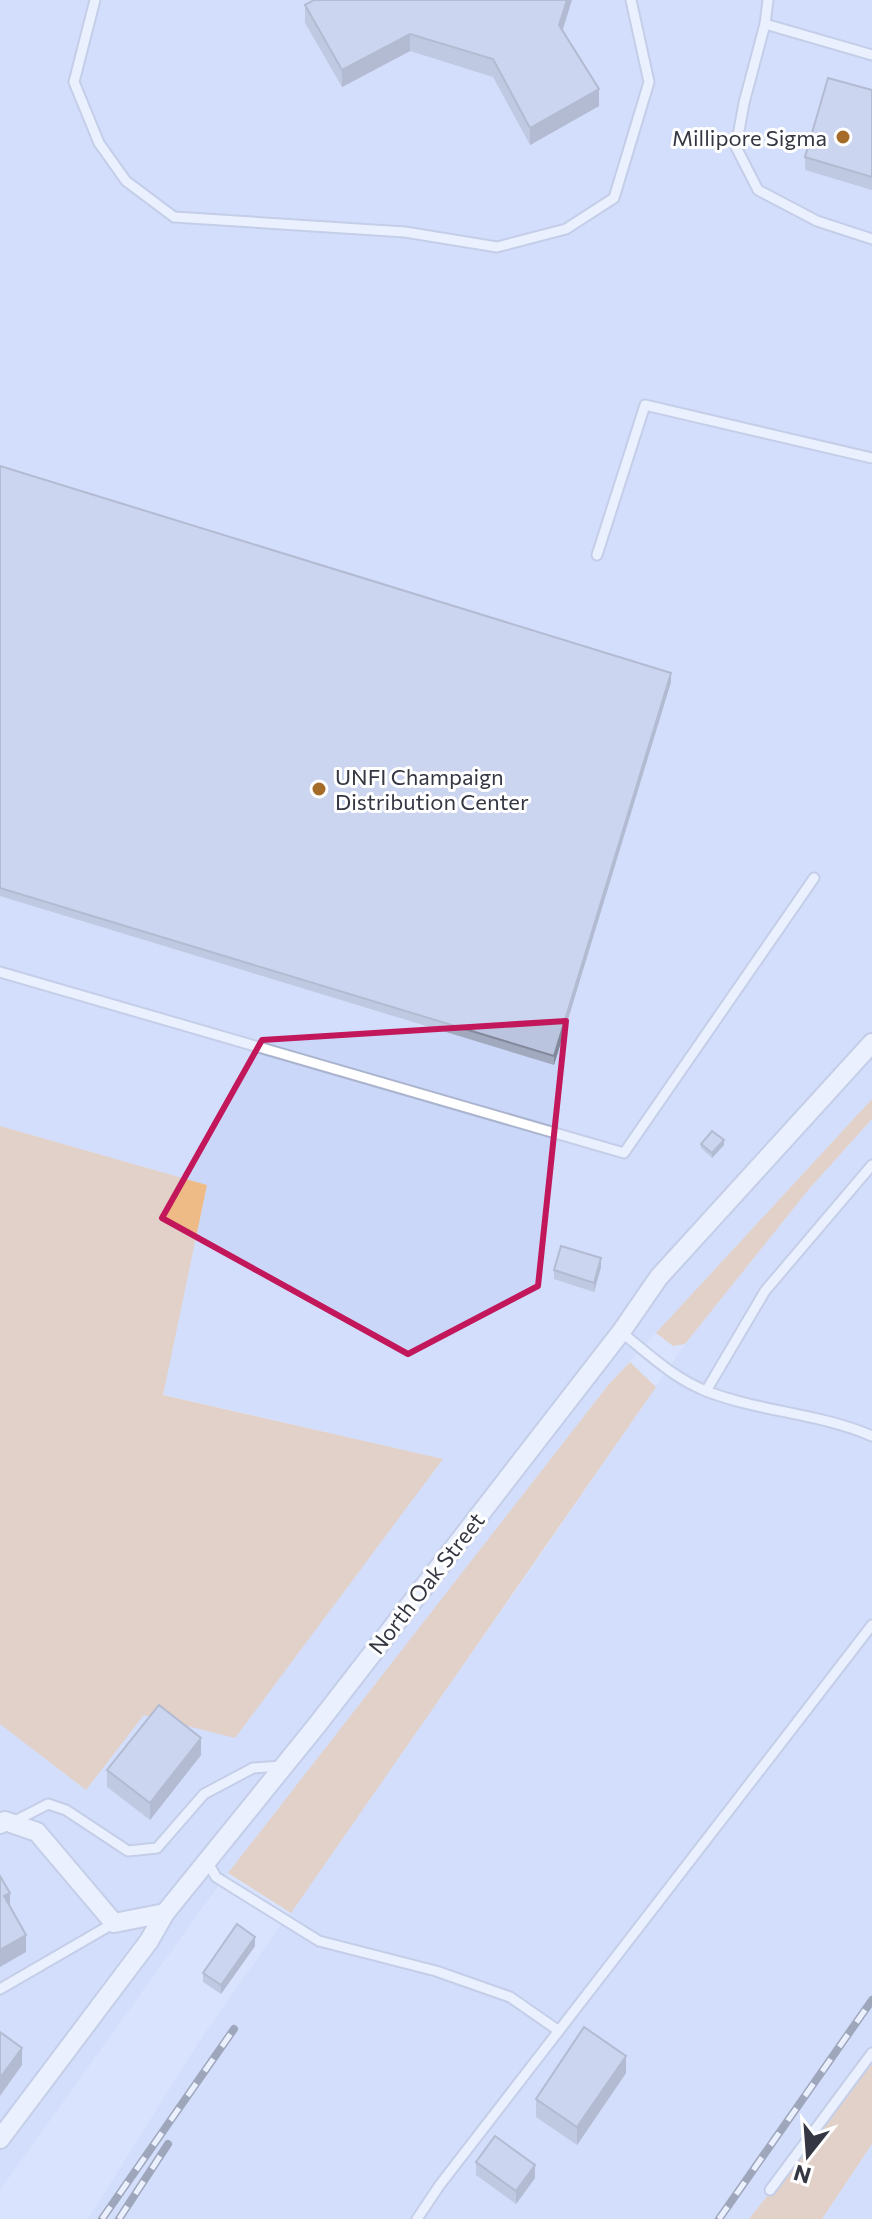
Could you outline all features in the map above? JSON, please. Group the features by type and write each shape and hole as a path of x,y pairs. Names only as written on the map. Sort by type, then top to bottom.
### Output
{"street":[{"name":"North Oak Street","path":"0,2139 149,1941 165,1913 284,1766 621,1332 659,1277 872,1043"},
{"path":"6,1824 37,1832 114,1923 165,1913"}],"lane":[{"path":"95,0 74,82 99,143 126,181 174,217 405,232 497,247 566,229 614,198 649,82 631,0"},
{"path":"768,0 736,147 758,190 817,221 872,239"},
{"path":"765,24 872,55"},
{"path":"597,555 645,405 872,458"},
{"path":"0,972 624,1153 814,878"},
{"path":"706,1391 765,1291 872,1165"},
{"path":"621,1332 670,1372 706,1391 747,1405 825,1419 872,1436"},
{"path":"417,2219 439,2186 872,1625"},
{"path":"6,1824 48,1804 66,1810 128,1851 157,1848 204,1794 253,1768 284,1766"},
{"path":"207,1861 216,1877 319,1941 436,1971 510,1997 559,2031"},
{"path":"0,1989 114,1923"},
{"path":"770,2190 872,2053"}],"highlighted area":[{"path":"566,1021 538,1286 408,1354 162,1218 262,1040"}],"shaded area":[{"path":"0,0 872,0 872,1099 609,1384 218,1886 0,2190 0,1724 86,1790 144,1715 443,1459 162,1394 207,1185 0,1126"},
{"path":"872,1099 872,1119 809,1189 685,1344 673,1346 656,1333"},
{"path":"872,1119 872,2059 853,2088 749,2219 88,2219 200,2040 685,1344 809,1189"},
{"path":"0,1126 207,1185 163,1395 443,1459 235,1738 144,1715 86,1790 0,1724"},
{"path":"630,1362 656,1387 291,1913 228,1873 609,1384"},
{"path":"872,2059 872,2144 822,2219 749,2219 853,2088"},
{"path":"872,2144 872,2219 822,2219"}],"building":[{"path":"314,0 567,0 559,25 599,89 530,128 493,59 410,34 342,70 305,5"},
{"name":"Millipore Sigma","path":"828,78 872,90 872,177 805,157"},
{"name":"UNFI Champaign Distribution Center","path":"0,466 671,673 554,1056 0,888"},
{"path":"712,1131 724,1140 712,1153 701,1144"},
{"path":"561,1246 601,1258 594,1283 554,1270"},
{"path":"159,1705 201,1738 150,1803 107,1770"},
{"path":"0,1876 10,1893 4,1896 26,1935 0,1950"},
{"path":"237,1924 255,1937 221,1985 203,1973"},
{"path":"584,2027 626,2056 577,2127 536,2099"},
{"path":"0,2032 22,2048 0,2078"},
{"path":"495,2136 535,2165 516,2191 476,2162"}],"railway":[{"path":"719,2219 872,2000"},
{"path":"102,2219 234,2029"},
{"path":"119,2219 168,2144"}],"place":[{"name":"Millipore Sigma","path":"843,137"},
{"name":"UNFI Champaign Distribution Center","path":"319,789"}]}
